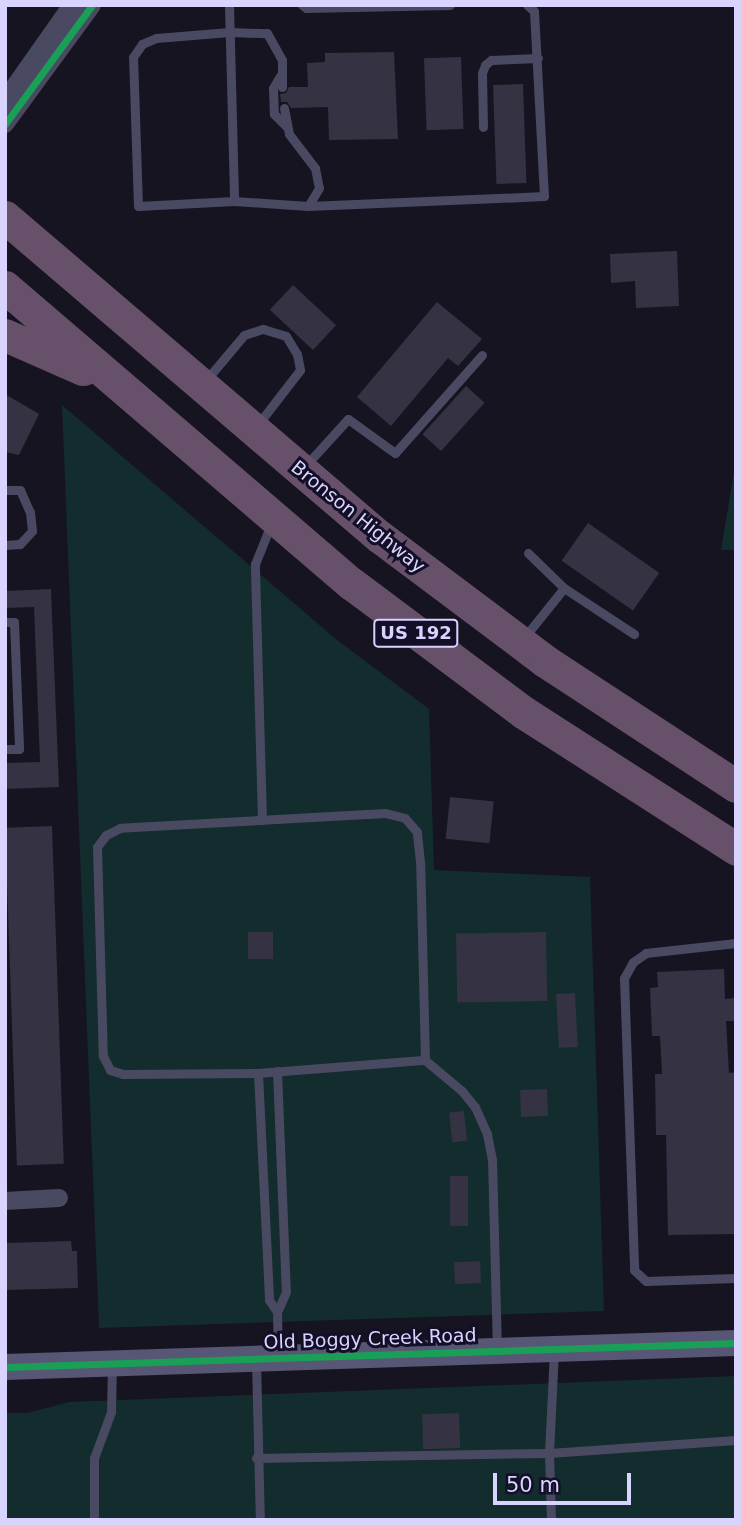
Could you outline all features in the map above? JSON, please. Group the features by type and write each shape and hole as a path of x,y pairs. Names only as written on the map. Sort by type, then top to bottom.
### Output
{"highway":[{"name":"Bronson Highway","path":"5,217 380,537 520,643 631,720 736,786"},
{"name":"US 192","path":"5,287 352,584 523,712 736,849"},
{"path":"5,335 120,385"}],"street":[{"path":"5,100 72,5"},
{"path":"5,124 92,5"},
{"path":"5,1200 59,1198"},
{"name":"Old Boggy Creek Road","path":"5,1367 736,1343"}],"lane":[{"path":"229,5 233,201"},
{"path":"302,5 306,8 450,5"},
{"path":"282,88 282,60 267,33 230,32 156,38 142,44 133,57 138,206 233,201 308,206 544,195 534,11 527,5"},
{"path":"483,127 481,73 485,65 491,60 538,58"},
{"path":"282,72 274,88 274,114 286,126 315,168 319,188 308,206"},
{"path":"284,108 286,126"},
{"path":"201,385 244,335 263,329 286,336 297,354 300,370 285,393 253,430"},
{"path":"301,471 348,419 395,453 482,355"},
{"path":"5,490 20,490 30,512 32,531 20,544 5,545"},
{"path":"262,820 255,564 273,517"},
{"path":"528,553 564,589 634,634"},
{"path":"520,643 564,589"},
{"path":"5,622 14,622 19,749 5,749"},
{"path":"425,1060 417,832 405,818 385,813 120,828 106,835 97,847 103,1056 110,1070 122,1074 258,1073 425,1060 462,1091 475,1107 487,1135 492,1159 497,1351"},
{"path":"736,943 646,953 633,962 624,978 634,1270 646,1281 736,1278"},
{"path":"260,1520 256,1458 267,1358 277,1312 286,1292 277,1071"},
{"path":"258,1073 270,1300 277,1312"},
{"path":"551,1520 549,1453 554,1349"},
{"path":"94,1520 94,1458 111,1412 112,1363"},
{"path":"256,1458 549,1453 736,1440"}],"green space":[{"path":"62,405 337,640 429,709 434,870 590,877 604,1311 99,1328"},
{"path":"736,460 736,550 721,550"},
{"path":"736,1376 736,1520 5,1520 5,1413 27,1413 69,1402"}],"building":[{"path":"394,52 398,139 329,140 328,107 291,108 287,102 281,102 280,94 286,93 289,87 308,87 307,63 325,62 325,53"},
{"path":"461,57 464,129 427,130 424,58"},
{"path":"523,84 526,183 496,184 493,85"},
{"path":"677,251 679,306 636,308 635,281 611,283 610,254"},
{"path":"293,285 336,325 313,350 270,310"},
{"path":"437,302 482,339 458,366 448,358 391,426 357,397"},
{"path":"466,386 485,403 441,451 423,434"},
{"path":"5,394 39,414 19,455 5,452"},
{"path":"588,523 659,573 633,611 562,561"},
{"path":"51,589 59,787 5,789 5,763 40,762 34,607 5,608 5,591"},
{"path":"450,797 494,802 489,843 446,839"},
{"path":"52,826 64,1164 17,1165 5,828"},
{"path":"248,932 273,932 273,959 248,959"},
{"path":"546,932 547,1001 457,1003 456,934"},
{"path":"724,969 725,999 736,998 736,1021 726,1021 729,1073 736,1072 736,1234 668,1235 666,1135 656,1135 655,1074 662,1074 660,1036 652,1036 650,988 658,987 657,972"},
{"path":"575,993 578,1047 559,1048 556,994"},
{"path":"547,1089 548,1116 521,1117 520,1090"},
{"path":"464,1111 467,1141 452,1142 449,1113"},
{"path":"450,1176 468,1176 468,1226 450,1226"},
{"path":"71,1241 72,1251 77,1251 78,1288 5,1290 5,1243"},
{"path":"480,1261 481,1283 455,1284 454,1262"},
{"path":"459,1413 460,1448 423,1449 422,1414"}],"cycle path":[{"path":"5,124 92,5"},
{"path":"5,1367 736,1343"}]}
